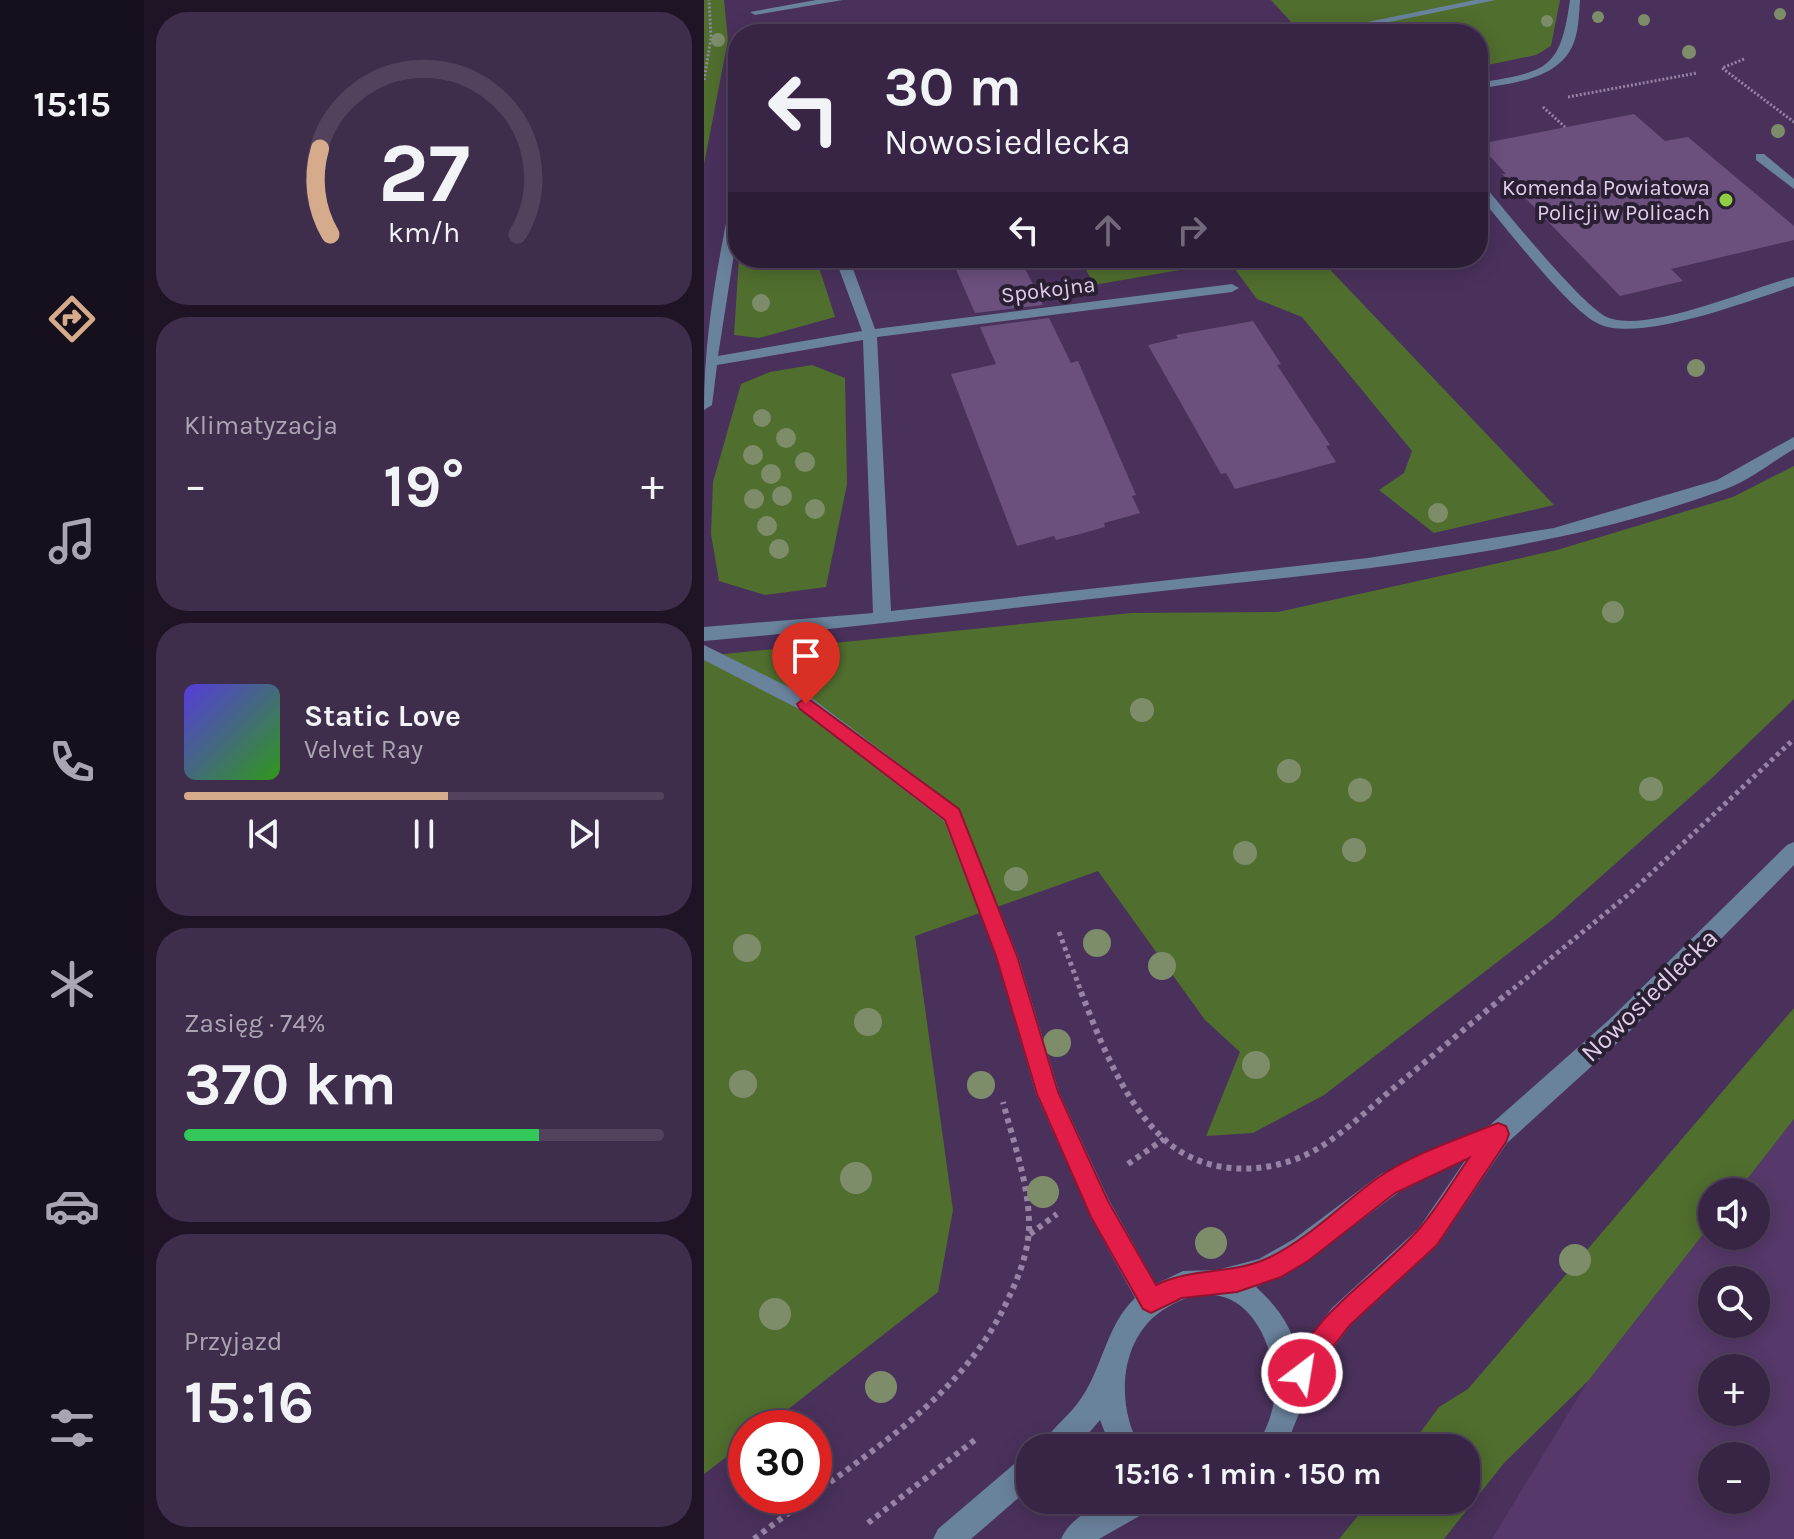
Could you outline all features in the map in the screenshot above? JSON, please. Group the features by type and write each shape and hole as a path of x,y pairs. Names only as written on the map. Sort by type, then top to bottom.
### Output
{"street":[{"path":"754,12 838,0"},
{"path":"1366,24 1491,0"},
{"path":"1488,84 1539,73 1561,55 1569,42 1575,0"},
{"path":"1760,157 1794,185"},
{"path":"1488,198 1579,302 1606,322 1631,326 1794,281"},
{"path":"704,405 728,254"},
{"path":"846,268 870,334 882,619"},
{"name":"Spokojna","path":"710,362 870,334 1232,288"},
{"path":"704,634 882,619 1161,585 1368,564 1554,534 1723,484 1794,442"},
{"path":"704,652 806,704 952,815 1007,956 1034,1053 1066,1138 1100,1209 1151,1301"},
{"name":"Nowosiedlecka","path":"1278,1434 1302,1373 1325,1336 1428,1237 1498,1134 1618,1027 1794,851"},
{"name":"Nowosiedlecka","path":"1070,1434 1095,1404 1130,1324 1151,1301 1180,1286 1237,1280 1282,1264 1387,1185 1433,1161 1498,1134"},
{"name":"Nowosiedlecka","path":"1210,1283 1225,1285 1251,1299 1274,1323 1291,1371 1288,1407"},
{"name":"Nowosiedlecka","path":"1114,1356 1111,1400 1120,1434"},
{"path":"948,1539 1016,1481"},
{"path":"1076,1539 1096,1522 1112,1514"}],"path":[{"path":"704,80 711,38 709,0"},
{"path":"704,39 711,38"},
{"path":"1744,59 1722,68 1794,122"},
{"path":"1568,97 1697,73"},
{"path":"1538,102 1553,100"},
{"path":"1059,932 1098,1030 1139,1106 1164,1139 1196,1160 1216,1166 1240,1169 1278,1167 1308,1155 1325,1144 1607,913 1794,739"},
{"path":"832,1480 946,1392 979,1355 998,1324 1023,1262 1029,1222 1025,1189 1001,1098"},
{"path":"868,1523 976,1439"},
{"path":"754,1539 787,1514"}],"shaded area":[{"path":"1794,1119 1794,1539 1492,1539 1588,1381 1698,1241 1698,1250 1770,1250 1770,1178 1748,1178"}],"green space":[{"path":"704,0 724,0 728,40 704,164"},
{"path":"1271,0 1560,0 1551,46 1536,55 1488,65 1488,24 1293,24"},
{"path":"738,268 819,268 835,317 759,338 734,335"},
{"path":"1085,268 1191,268 1094,285"},
{"path":"1234,268 1329,268 1554,505 1434,533 1379,490 1404,473 1412,451 1302,317 1257,299"},
{"path":"812,365 845,378 847,484 826,587 765,595 719,581 711,534 713,482 741,384 770,372"},
{"path":"1794,466 1794,699 1713,777 1552,920 1324,1095 1253,1133 1206,1136 1240,1052 1205,1020 1098,871 915,936 953,1210 938,1292 787,1410 728,1410 728,1456 704,1474 704,656 1131,613 1278,612 1557,550 1733,497"},
{"path":"1794,1008 1794,1119 1748,1178 1698,1178 1698,1241 1588,1381 1504,1463 1480,1493 1480,1434 1419,1434 1439,1407 1468,1389"},
{"path":"1360,1514 1464,1514 1444,1539 1339,1539"}],"building":[{"name":"Komenda Powiatowa Policji w Policach","path":"1634,114 1665,141 1688,137 1794,226 1794,240 1671,269 1683,281 1620,296 1502,174 1506,174 1488,154 1488,142"},
{"path":"955,268 1025,268 1043,305 975,313"},
{"path":"1049,318 1071,363 1078,361 1136,495 1132,496 1140,513 1104,523 1105,527 1080,534 1056,540 1054,536 1017,546 951,374 996,364 980,327"},
{"path":"1253,321 1281,364 1277,365 1330,445 1326,446 1336,462 1235,489 1226,473 1221,474 1148,345 1178,338 1176,335"}],"place":[{"name":"Komenda Powiatowa Policji w Policach","path":"1726,200"}],"route":[{"path":"806,704 952,815 1007,956 1048,1094 1100,1209 1151,1301 1180,1286 1237,1280 1273,1269 1299,1253 1375,1192 1433,1161 1498,1134 1428,1237 1341,1317 1316,1348 1302,1373"}]}
